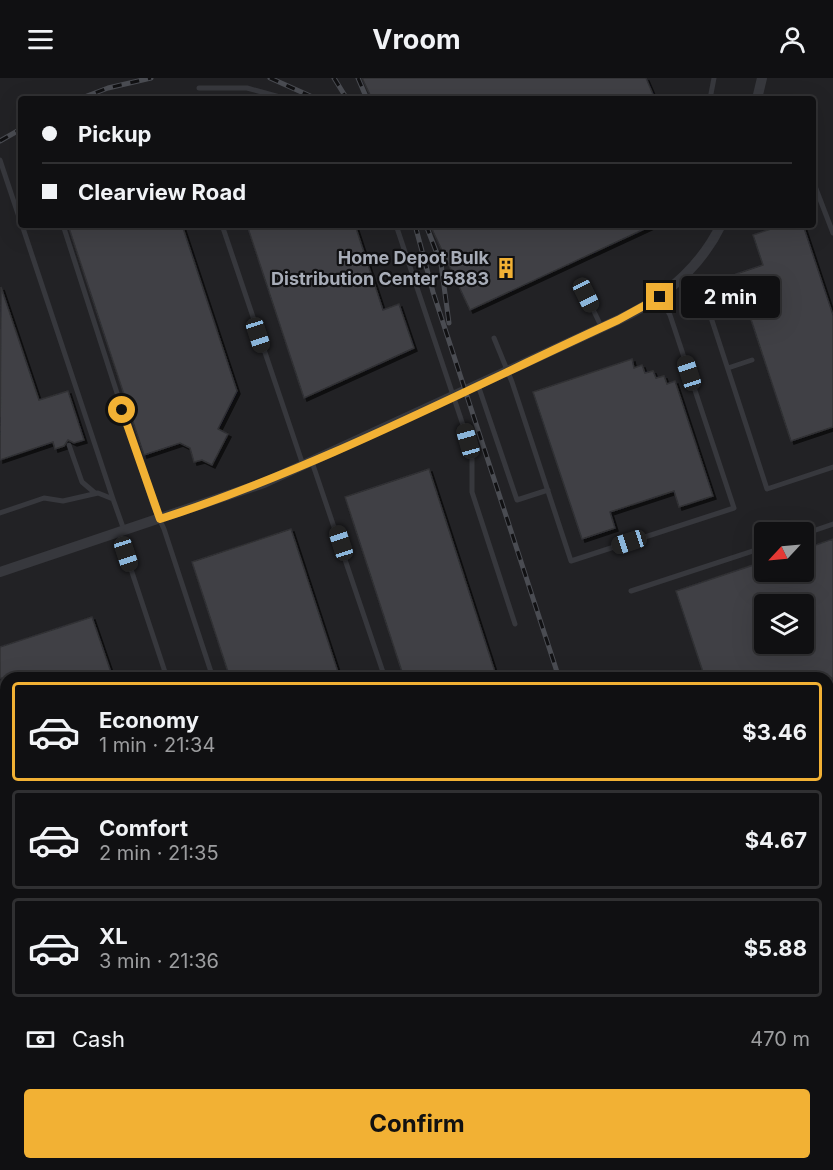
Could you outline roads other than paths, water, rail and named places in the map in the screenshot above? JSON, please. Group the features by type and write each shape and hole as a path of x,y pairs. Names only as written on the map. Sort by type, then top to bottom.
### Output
{"street":[{"path":"757,96 762,78"},
{"path":"0,572 237,493 308,464 602,328 660,297 687,274 707,250 719,228"}],"lane":[{"path":"711,96 714,78"},
{"path":"199,88 248,88 276,96"},
{"path":"0,160 18,215"},
{"path":"816,189 833,233"},
{"path":"22,228 113,499 164,672"},
{"path":"64,228 153,505 160,519 211,672"},
{"path":"223,228 383,672"},
{"path":"397,228 472,458 473,496 515,624"},
{"path":"687,274 704,296 767,489 833,467"},
{"path":"586,295 602,328"},
{"path":"494,338 508,371 571,561 734,508 668,310 660,297"},
{"path":"728,369 752,360"},
{"path":"478,385 517,500 548,490"},
{"path":"69,445 82,482 95,493 113,499"},
{"path":"0,513 44,498 63,501 95,493"},
{"path":"814,531 833,524"},
{"path":"631,591 754,551"}],"railway":[{"path":"87,96 108,88 151,78"},
{"path":"270,78 310,96"},
{"path":"334,78 345,96"},
{"path":"358,78 366,96"},
{"path":"0,141 18,131"},
{"path":"416,228 433,292 557,672"},
{"path":"427,228 441,264 449,323"}],"place":[{"name":"Home Depot Bulk Distribution Center 5883","path":"506,268"}]}
